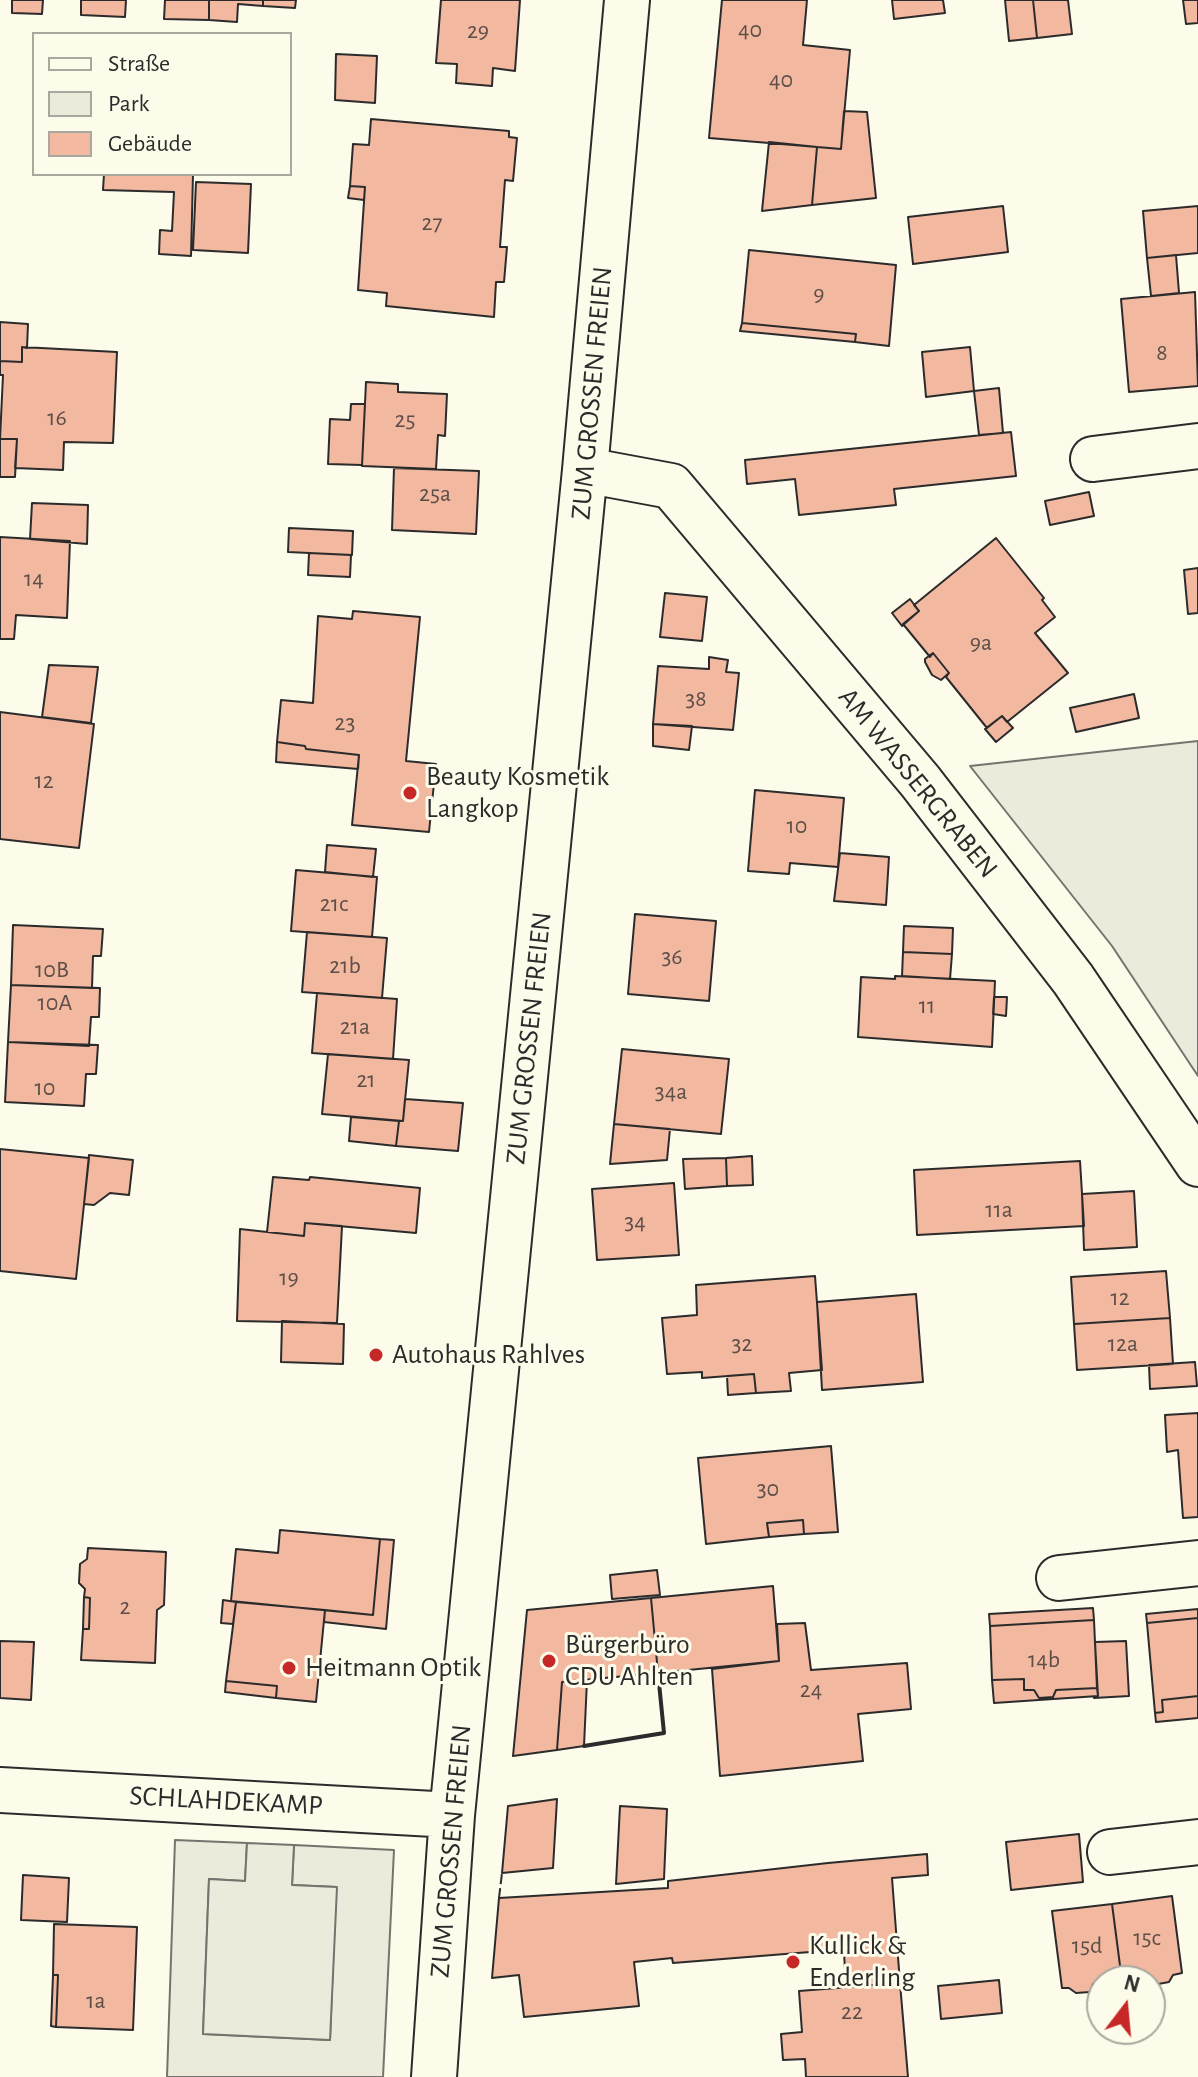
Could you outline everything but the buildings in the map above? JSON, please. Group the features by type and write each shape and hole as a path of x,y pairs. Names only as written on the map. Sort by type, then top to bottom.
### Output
{"street":[{"name":"ZUM GROSSEN FREIEN","path":"434,2077 452,1815 585,470 627,0"},
{"path":"1093,459 1198,446"},
{"name":"AM WASSERGRABEN","path":"585,470 671,486 920,781 1073,979 1198,1164"},
{"path":"1059,1578 1198,1563"},
{"name":"SCHLAHDEKAMP","path":"0,1790 452,1815"},
{"path":"1110,1852 1198,1842"}],"green space":[{"path":"1198,741 1198,1076 1112,946 970,766"},
{"path":"175,1840 247,1843 245,1881 209,1879 203,2034 330,2040 336,1887 292,1885 294,1845 394,1850 383,2077 167,2077"}],"shaded area":[{"path":"247,1843 294,1845 292,1885 337,1887 330,2040 203,2034 209,1879 245,1881"}],"fence":[{"path":"499,1898 502,1873"}],"wall":[{"path":"584,1746 664,1733 658,1673"}],"place":[{"name":"Beauty Kosmetik Langkop","path":"410,793"},
{"name":"Autohaus Rahlves","path":"376,1355"},
{"name":"Bürgerbüro CDU Ahlten","path":"549,1661"},
{"name":"Heitmann Optik","path":"289,1668"},
{"name":"Kullick & Enderling","path":"793,1962"}]}
